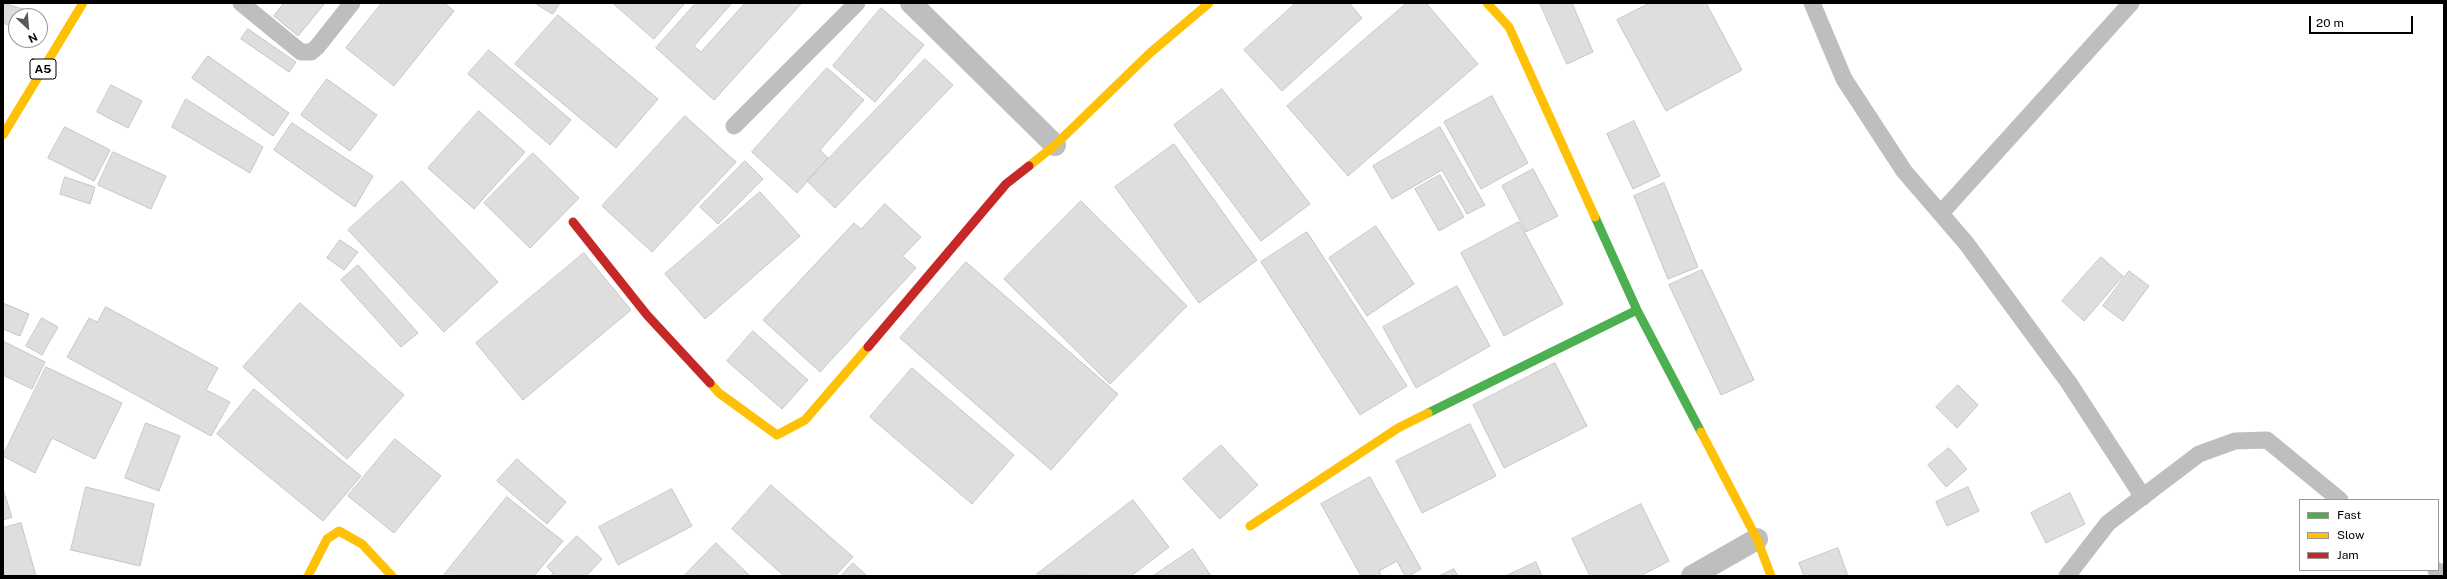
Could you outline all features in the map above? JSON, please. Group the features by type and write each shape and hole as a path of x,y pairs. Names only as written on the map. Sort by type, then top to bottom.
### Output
{"main road":[{"name":"A5","path":"3,135 83,3"},
{"path":"573,222 647,315 719,393 777,435 805,420 912,297 1006,184 1056,145 1150,53 1209,3"},
{"path":"1487,3 1509,27 1637,310 1757,538 1771,576"},
{"path":"1250,526 1398,428 1637,310"},
{"path":"308,576 327,539 339,530 350,534 366,548 392,576"}],"street":[{"path":"911,3 1056,145"},
{"path":"1692,576 1757,538"}],"lane":[{"path":"241,3 301,52 311,52 317,47 352,3"},
{"path":"734,126 857,3"},
{"path":"1812,3 1844,79 1904,171 1966,243 2069,383 2143,497"},
{"path":"1941,213 2131,3"},
{"path":"2067,576 2108,523 2200,454 2235,441 2267,440 2339,499"}],"building":[{"path":"3,3 19,8 8,8 8,25 3,23"},
{"path":"284,3 325,3 298,36 274,16"},
{"path":"382,3 444,3 454,11 394,86 346,48"},
{"path":"535,3 560,3 553,14"},
{"path":"613,3 685,3 654,39"},
{"path":"696,3 732,3 694,46 701,52 745,3 802,3 714,100 656,48"},
{"path":"1296,3 1349,3 1362,18 1282,91 1244,50"},
{"path":"1407,3 1426,3 1478,64 1348,176 1287,106"},
{"path":"1540,3 1572,3 1593,52 1567,64"},
{"path":"1650,3 1706,3 1742,70 1666,111 1617,20"},
{"path":"881,8 924,45 875,102 833,66"},
{"path":"558,15 658,99 616,148 515,64"},
{"path":"248,29 296,62 289,72 241,39"},
{"path":"489,50 571,120 550,145 468,74"},
{"path":"208,56 289,113 273,136 192,78"},
{"path":"925,59 953,85 835,208 807,181"},
{"path":"827,68 864,100 820,150 828,158 797,193 752,152"},
{"path":"327,79 377,115 350,151 301,115"},
{"path":"111,85 142,101 128,128 97,112"},
{"path":"1222,89 1310,204 1261,241 1174,125"},
{"path":"1492,96 1528,163 1481,189 1444,122"},
{"path":"186,99 263,147 250,173 172,127"},
{"path":"479,111 525,152 474,209 428,168"},
{"path":"685,116 736,162 652,252 602,206"},
{"path":"1634,121 1660,176 1633,189 1607,134"},
{"path":"292,123 373,176 355,207 274,150"},
{"path":"65,127 110,150 94,181 48,158"},
{"path":"1440,127 1485,205 1467,214 1442,170 1392,199 1373,166"},
{"path":"1174,144 1257,260 1199,303 1115,187"},
{"path":"113,152 166,176 151,209 98,185"},
{"path":"533,153 579,198 530,248 484,203"},
{"path":"745,161 763,179 718,224 700,207"},
{"path":"1533,169 1558,216 1526,232 1502,186"},
{"path":"1440,175 1464,217 1439,231 1415,189"},
{"path":"65,177 95,187 90,204 60,194"},
{"path":"402,181 498,282 444,332 348,230"},
{"path":"1664,183 1698,267 1668,279 1634,196"},
{"path":"760,192 800,236 705,319 665,274"},
{"path":"1081,201 1187,306 1110,384 1004,279"},
{"path":"885,204 921,237 903,256 916,268 820,372 763,320 854,223 861,229"},
{"path":"1519,222 1563,304 1504,336 1461,253"},
{"path":"1376,226 1414,284 1367,316 1329,258"},
{"path":"1307,232 1407,386 1360,415 1261,262"},
{"path":"340,240 358,252 344,270 327,258"},
{"path":"584,253 631,310 523,400 476,343"},
{"path":"2101,257 2123,276 2084,321 2062,301"},
{"path":"966,262 1118,394 1051,470 900,338"},
{"path":"358,265 418,333 401,347 341,280"},
{"path":"1702,270 1754,380 1721,395 1669,285"},
{"path":"2129,271 2149,286 2123,321 2103,306"},
{"path":"1457,286 1490,346 1416,388 1383,327"},
{"path":"3,303 29,314 20,336 3,329"},
{"path":"300,303 404,395 347,459 243,367"},
{"path":"106,307 218,368 206,390 230,402 211,436 67,357 89,318 97,322"},
{"path":"42,318 58,327 42,355 26,346"},
{"path":"753,331 808,380 782,409 727,361"},
{"path":"3,341 45,362 32,389 3,375"},
{"path":"1555,363 1587,426 1504,468 1473,405"},
{"path":"46,367 122,403 95,459 52,438 35,473 3,456"},
{"path":"912,368 1014,455 972,504 870,417"},
{"path":"1958,385 1978,405 1957,428 1936,407"},
{"path":"254,389 361,476 323,521 217,434"},
{"path":"146,423 180,436 159,491 125,478"},
{"path":"1470,424 1496,476 1422,513 1396,461"},
{"path":"395,439 441,476 394,533 348,496"},
{"path":"1221,445 1258,485 1220,519 1183,479"},
{"path":"1949,448 1967,469 1946,487 1928,465"},
{"path":"517,459 566,502 547,524 497,481"},
{"path":"1370,477 1421,569 1409,576 1405,576 1397,561 1379,571 1381,576 1361,576 1321,504"},
{"path":"771,485 853,557 835,576 784,576 732,529"},
{"path":"86,487 154,504 140,566 71,550"},
{"path":"1968,487 1979,511 1947,526 1936,502"},
{"path":"3,489 12,517 3,520"},
{"path":"672,489 692,526 618,565 599,527"},
{"path":"2070,493 2085,524 2046,543 2031,513"},
{"path":"507,497 563,541 534,576 443,576"},
{"path":"1133,500 1169,547 1131,576 1037,574"},
{"path":"1641,504 1669,561 1640,576 1590,576 1572,539"},
{"path":"21,523 36,576 3,576 3,528"},
{"path":"577,536 602,559 586,576 550,576 553,573 547,567"},
{"path":"716,543 750,576 684,576"},
{"path":"1838,548 1848,576 1804,576 1799,563"},
{"path":"1193,549 1211,576 1153,576"},
{"path":"1536,562 1542,576 1506,576"},
{"path":"853,563 867,576 841,576"},
{"path":"1454,569 1458,576 1439,576"}],"traffic: fast":[{"path":"1595,217 1637,310 1701,432"},
{"path":"1428,413 1637,310"}],"traffic: slow":[{"path":"3,135 83,3"},
{"path":"1029,166 1055,145 1150,53 1209,3"},
{"path":"1487,3 1509,27 1595,217"},
{"path":"710,383 719,393 777,435 805,420 868,347"},
{"path":"1250,526 1398,428 1428,413"},
{"path":"1701,432 1757,539 1771,576"},
{"path":"308,576 327,539 339,531 362,544 392,576"}],"traffic: jam":[{"path":"868,347 1006,184 1029,166"},
{"path":"573,222 647,315 710,383"}]}
